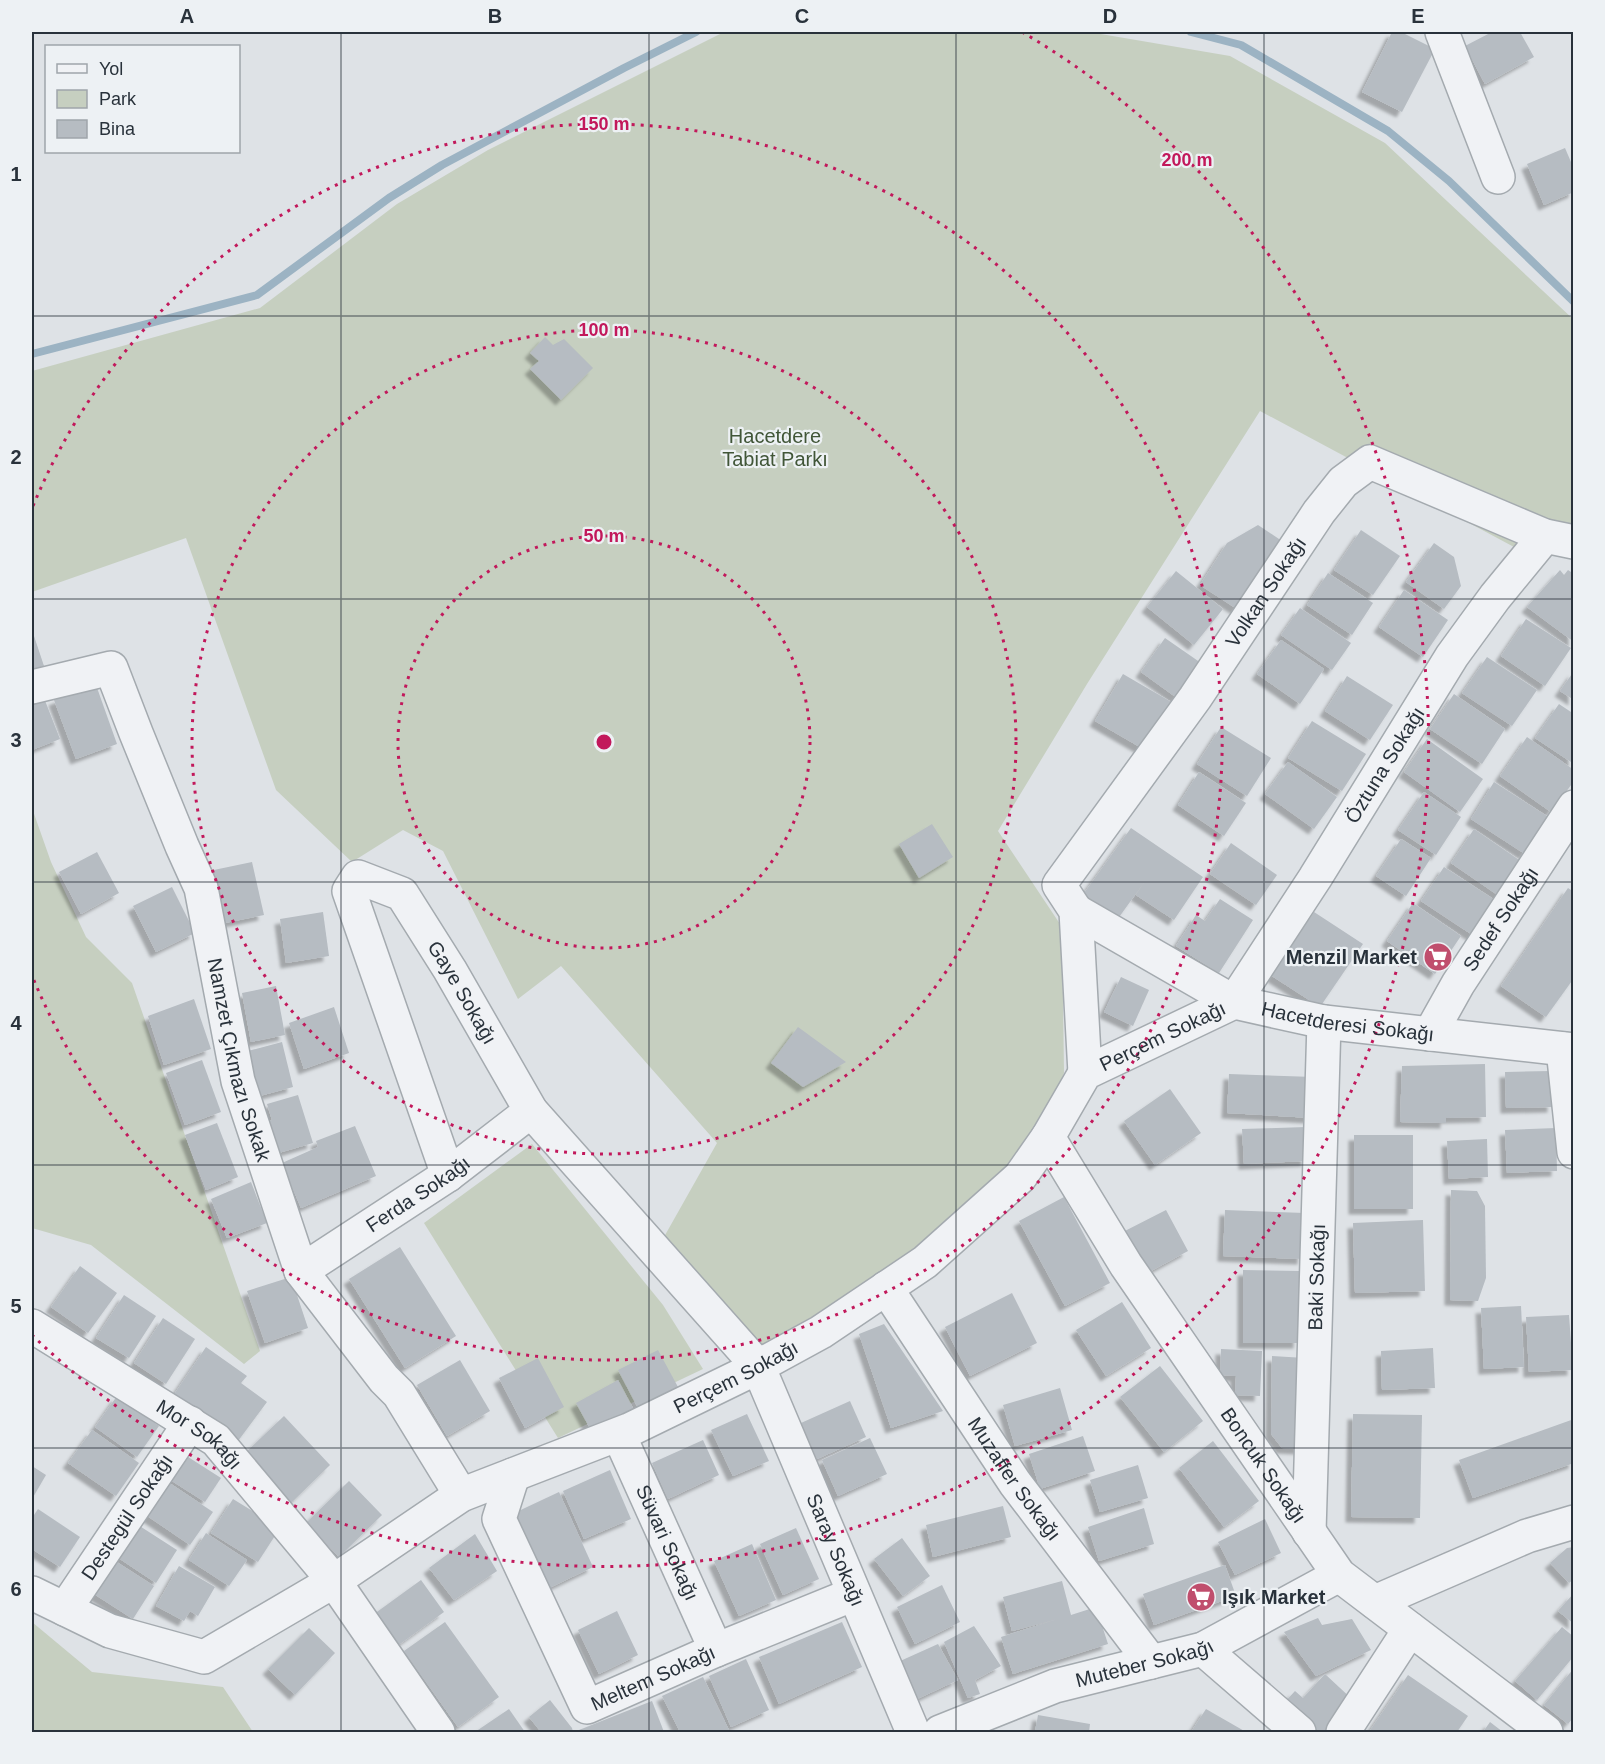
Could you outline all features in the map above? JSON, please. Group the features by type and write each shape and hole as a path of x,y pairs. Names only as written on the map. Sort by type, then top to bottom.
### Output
{"street":[{"path":"1442,32 1498,177"},
{"name":"Volkan Sokağı","path":"1067,898 1195,698 1319,512 1343,482 1370,462 1559,539"},
{"name":"Öztuna Sokağı","path":"1234,1002 1315,878 1452,656 1495,597 1559,539"},
{"name":"Namzet Çıkmazı Sokak","path":"32,687 111,668 201,888 238,1081 301,1271 384,1379 399,1394 461,1495"},
{"name":"Sedef Sokağı","path":"1430,1034 1458,984 1574,807"},
{"name":"Gaye Sokağı","path":"448,1175 350,891 358,877 402,894 450,970 531,1111 758,1366"},
{"path":"1067,898 1085,1073"},
{"name":"Hacetderesi Sokağı","path":"1067,898 1234,1002 1324,1022 1568,1050"},
{"name":"Perçem Sokağı","path":"32,1593 110,1631 204,1657 334,1581 461,1495 619,1435 821,1332 926,1262 1020,1177 1048,1137 1085,1073 1234,1002"},
{"name":"Baki Sokağı","path":"1309,1532 1324,1022"},
{"path":"1568,1050 1574,1152"},
{"name":"Ferda Sokağı","path":"301,1271 448,1175 531,1111"},
{"name":"Boncuk Sokağı","path":"1048,1137 1126,1265 1339,1575 1546,1732"},
{"name":"Muzaffer Sokağı","path":"886,1288 1015,1483 1151,1662"},
{"name":"Mor Sokağı","path":"34,1336 190,1423 216,1440 334,1581"},
{"name":"Saray Sokağı","path":"758,1366 913,1732"},
{"name":"Destegül Sokağı","path":"65,1609 190,1423"},
{"name":"Süvari Sokağı","path":"619,1435 716,1650"},
{"name":"Meltem Sokağı","path":"513,1475 500,1518 587,1707 716,1650 854,1594"},
{"path":"1375,1602 1527,1536 1574,1522"},
{"name":"Muteber Sokağı","path":"940,1732 1010,1719 1055,1686 1203,1649 1339,1575"},
{"path":"334,1581 438,1732"},
{"path":"1343,1732 1410,1629"},
{"path":"1203,1649 1299,1732"}],"green space":[{"name":"Hacetdere Tabiat Parkı","path":"724,32 1089,32 1230,56 1385,143 1573,319 1573,524 1540,517 1514,547 1260,411 1087,684 998,831 1062,927 1064,1073 1040,1132 915,1259 767,1350 664,1237 717,1143 561,966 518,999 443,851 403,830 352,862 276,790 186,538 32,592 32,371 260,308 397,204 488,150"},
{"path":"32,808 51,862 86,937 132,983 260,1351 244,1364 91,1245 32,1228"},
{"path":"532,1144 663,1305 703,1369 558,1438 424,1223"},
{"path":"32,1622 92,1672 223,1687 253,1732 32,1732"}],"building":[{"path":"1392,32 1401,32 1435,49 1402,112 1362,92"},
{"path":"1492,32 1520,32 1534,57 1485,84 1465,46"},
{"path":"1565,148 1574,169 1574,192 1544,205 1527,164"},
{"path":"545,337 553,345 564,339 593,368 561,400 530,369 539,361 530,353"},
{"path":"1258,525 1282,541 1237,609 1200,585 1227,543"},
{"path":"1361,530 1400,556 1373,595 1334,570"},
{"path":"1434,543 1454,557 1461,586 1444,609 1406,582"},
{"path":"1560,570 1564,575 1568,570 1574,574 1574,642 1527,607"},
{"path":"1176,571 1223,609 1194,645 1147,607"},
{"path":"1328,573 1373,603 1352,635 1307,605"},
{"path":"1404,590 1448,620 1423,657 1379,627"},
{"path":"1300,608 1351,643 1332,670 1281,635"},
{"path":"1526,619 1571,648 1545,686 1501,656"},
{"path":"32,630 44,666 32,670"},
{"path":"1165,638 1201,663 1177,698 1141,672"},
{"path":"1281,640 1324,669 1300,704 1257,674"},
{"path":"1487,657 1537,690 1512,726 1462,693"},
{"path":"1574,671 1574,700 1560,691"},
{"path":"1123,674 1173,703 1145,750 1095,721"},
{"path":"1347,676 1393,705 1370,740 1325,711"},
{"path":"96,685 117,744 76,759 54,700"},
{"path":"1454,694 1505,729 1482,764 1430,729"},
{"path":"44,698 60,739 32,750 32,703"},
{"path":"1559,704 1574,714 1574,764 1535,738"},
{"path":"1312,721 1366,754 1342,791 1288,758"},
{"path":"1221,727 1271,758 1247,796 1197,764"},
{"path":"1527,737 1574,770 1574,781 1551,812 1500,776"},
{"path":"1427,739 1483,779 1460,812 1404,772"},
{"path":"1288,762 1337,797 1314,829 1265,794"},
{"path":"1199,772 1246,803 1224,836 1178,805"},
{"path":"1494,782 1550,818 1525,854 1471,819"},
{"path":"1424,792 1461,817 1436,855 1398,830"},
{"path":"932,824 953,857 919,878 899,844"},
{"path":"1131,828 1203,877 1174,920 1136,895 1145,881 1117,920 1082,896"},
{"path":"1474,829 1525,864 1502,898 1451,863"},
{"path":"1401,839 1431,858 1406,896 1376,876"},
{"path":"1231,843 1277,875 1256,905 1210,874"},
{"path":"97,852 119,893 81,914 59,872"},
{"path":"252,862 264,915 220,924 209,871"},
{"path":"1444,867 1498,902 1474,936 1421,901"},
{"path":"172,887 195,933 156,952 133,906"},
{"path":"1568,888 1574,892 1574,978 1546,1017 1501,986"},
{"path":"1220,899 1253,920 1219,973 1176,946 1196,915 1205,921"},
{"path":"1413,903 1461,936 1435,974 1387,941"},
{"path":"323,912 329,956 286,963 280,919"},
{"path":"1314,912 1363,944 1320,1007 1272,976"},
{"path":"1121,977 1149,990 1133,1026 1104,1012"},
{"path":"276,986 285,1035 251,1042 242,993"},
{"path":"194,999 211,1049 164,1065 148,1016"},
{"path":"334,1007 349,1053 304,1069 289,1023"},
{"path":"798,1027 846,1062 803,1087 771,1063"},
{"path":"282,1042 293,1087 256,1097 244,1052"},
{"path":"202,1060 221,1112 185,1125 166,1073"},
{"path":"1485,1064 1486,1117 1446,1118 1446,1123 1400,1122 1402,1066"},
{"path":"1552,1071 1553,1107 1506,1108 1505,1072"},
{"path":"1229,1074 1314,1077 1312,1118 1227,1113"},
{"path":"1170,1089 1201,1133 1155,1165 1124,1121"},
{"path":"298,1095 313,1143 275,1154 266,1122 272,1120 267,1104"},
{"path":"217,1123 238,1177 206,1190 185,1135"},
{"path":"355,1126 376,1176 301,1208 282,1163 318,1147 316,1141"},
{"path":"1306,1127 1307,1161 1244,1164 1242,1129"},
{"path":"1556,1128 1557,1171 1507,1173 1505,1130"},
{"path":"1354,1135 1413,1135 1413,1209 1354,1209"},
{"path":"1487,1139 1488,1177 1449,1179 1447,1141"},
{"path":"251,1182 267,1223 227,1238 211,1199"},
{"path":"1451,1190 1477,1191 1485,1206 1486,1278 1478,1301 1450,1300"},
{"path":"1064,1197 1110,1283 1065,1306 1019,1221"},
{"path":"1166,1210 1188,1251 1149,1272 1141,1258 1134,1261 1119,1234"},
{"path":"1225,1210 1305,1213 1303,1259 1223,1256"},
{"path":"1423,1220 1425,1291 1355,1293 1353,1223"},
{"path":"400,1247 456,1336 405,1368 349,1279"},
{"path":"80,1266 117,1293 88,1333 51,1307"},
{"path":"1243,1270 1300,1271 1299,1343 1243,1343"},
{"path":"291,1277 308,1328 265,1343 247,1291"},
{"path":"1012,1293 1037,1343 970,1376 945,1327"},
{"path":"124,1295 156,1316 129,1358 96,1338"},
{"path":"1122,1302 1151,1348 1106,1376 1076,1330"},
{"path":"1521,1306 1524,1367 1484,1369 1481,1308"},
{"path":"1569,1315 1573,1370 1529,1372 1526,1317"},
{"path":"163,1318 195,1339 166,1384 134,1363"},
{"path":"884,1324 943,1411 891,1428 859,1334"},
{"path":"206,1347 247,1376 241,1383 267,1402 238,1441 173,1396"},
{"path":"1433,1348 1435,1388 1382,1390 1381,1351"},
{"path":"1221,1349 1262,1351 1260,1396 1235,1395 1236,1376 1220,1375"},
{"path":"658,1350 678,1387 638,1408 618,1370"},
{"path":"1272,1356 1305,1358 1302,1449 1282,1448 1271,1434"},
{"path":"538,1358 564,1407 525,1428 499,1378"},
{"path":"460,1360 490,1411 447,1436 417,1385"},
{"path":"1160,1366 1203,1421 1164,1452 1120,1397"},
{"path":"618,1380 634,1410 592,1432 576,1403"},
{"path":"1060,1388 1072,1430 1015,1446 1003,1405"},
{"path":"117,1396 159,1426 137,1457 95,1427"},
{"path":"850,1401 866,1437 817,1459 801,1423"},
{"path":"747,1414 769,1461 733,1476 711,1430"},
{"path":"1353,1414 1422,1415 1420,1518 1351,1517"},
{"path":"284,1416 330,1465 290,1504 243,1455"},
{"path":"1574,1419 1574,1463 1473,1498 1459,1460"},
{"path":"92,1430 139,1463 116,1496 68,1463"},
{"path":"1083,1436 1095,1471 1040,1489 1029,1454"},
{"path":"870,1438 887,1474 838,1496 822,1460"},
{"path":"703,1440 719,1475 668,1499 652,1463"},
{"path":"1213,1441 1259,1501 1224,1527 1179,1468"},
{"path":"185,1455 221,1478 205,1502 169,1479"},
{"path":"1138,1465 1148,1498 1100,1512 1090,1480"},
{"path":"32,1466 46,1475 32,1499"},
{"path":"610,1470 631,1519 584,1539 563,1491"},
{"path":"165,1480 213,1512 190,1545 143,1513"},
{"path":"349,1481 382,1515 339,1557 306,1523"},
{"path":"559,1492 593,1567 545,1590 510,1515"},
{"path":"233,1499 280,1528 258,1562 211,1533"},
{"path":"1003,1506 1011,1537 933,1557 926,1525"},
{"path":"1144,1508 1154,1544 1099,1561 1088,1527"},
{"path":"38,1509 80,1537 60,1567 32,1549 32,1518"},
{"path":"1265,1519 1281,1553 1235,1575 1218,1542"},
{"path":"135,1523 177,1550 156,1583 114,1555"},
{"path":"796,1528 819,1579 783,1595 760,1544"},
{"path":"206,1533 247,1560 229,1586 189,1560"},
{"path":"475,1534 497,1571 454,1600 429,1568"},
{"path":"902,1538 930,1576 903,1596 874,1559"},
{"path":"752,1544 776,1600 739,1616 714,1561"},
{"path":"1574,1547 1574,1579 1569,1583 1550,1563 1567,1548"},
{"path":"112,1559 154,1586 133,1619 91,1592"},
{"path":"1225,1565 1236,1596 1154,1625 1143,1594"},
{"path":"179,1566 215,1587 198,1616 190,1611 184,1621 156,1606"},
{"path":"421,1580 444,1612 393,1649 370,1617"},
{"path":"1062,1581 1071,1615 1096,1607 1108,1644 1013,1674 1001,1637 1058,1619 1012,1631 1003,1597"},
{"path":"942,1585 960,1622 915,1644 897,1607"},
{"path":"1574,1593 1574,1624 1558,1611"},
{"path":"617,1611 638,1655 599,1674 578,1630"},
{"path":"1318,1618 1322,1625 1352,1619 1371,1650 1316,1676 1284,1632"},
{"path":"445,1622 499,1697 458,1727 404,1651"},
{"path":"842,1622 862,1667 779,1704 759,1657"},
{"path":"974,1626 1001,1666 975,1680 980,1694 968,1698 944,1642"},
{"path":"1562,1627 1574,1637 1574,1656 1537,1700 1515,1681"},
{"path":"309,1628 335,1653 295,1695 268,1669"},
{"path":"938,1644 958,1680 915,1700 898,1662"},
{"path":"746,1659 769,1710 731,1727 709,1676"},
{"path":"1574,1668 1574,1717 1568,1724 1544,1705"},
{"path":"1325,1674 1354,1701 1324,1732 1313,1732 1283,1704 1295,1691 1303,1698"},
{"path":"1408,1675 1468,1716 1457,1732 1369,1732"},
{"path":"703,1677 730,1732 680,1732 662,1696"},
{"path":"550,1700 573,1732 541,1732 529,1717"},
{"path":"652,1701 664,1732 580,1732 579,1730"},
{"path":"509,1709 525,1732 475,1732"},
{"path":"1206,1709 1246,1732 1191,1732"},
{"path":"1038,1715 1090,1724 1089,1732 1035,1732"},
{"path":"1490,1722 1503,1732 1483,1732"}],"waterway":[{"path":"32,354 257,295 389,198 442,165 696,32"},
{"path":"1191,32 1241,45 1388,131 1449,181 1574,302"}],"place":[{"name":"Menzil Market","path":"1438,957"},
{"name":"Işık Market","path":"1201,1597"}]}
